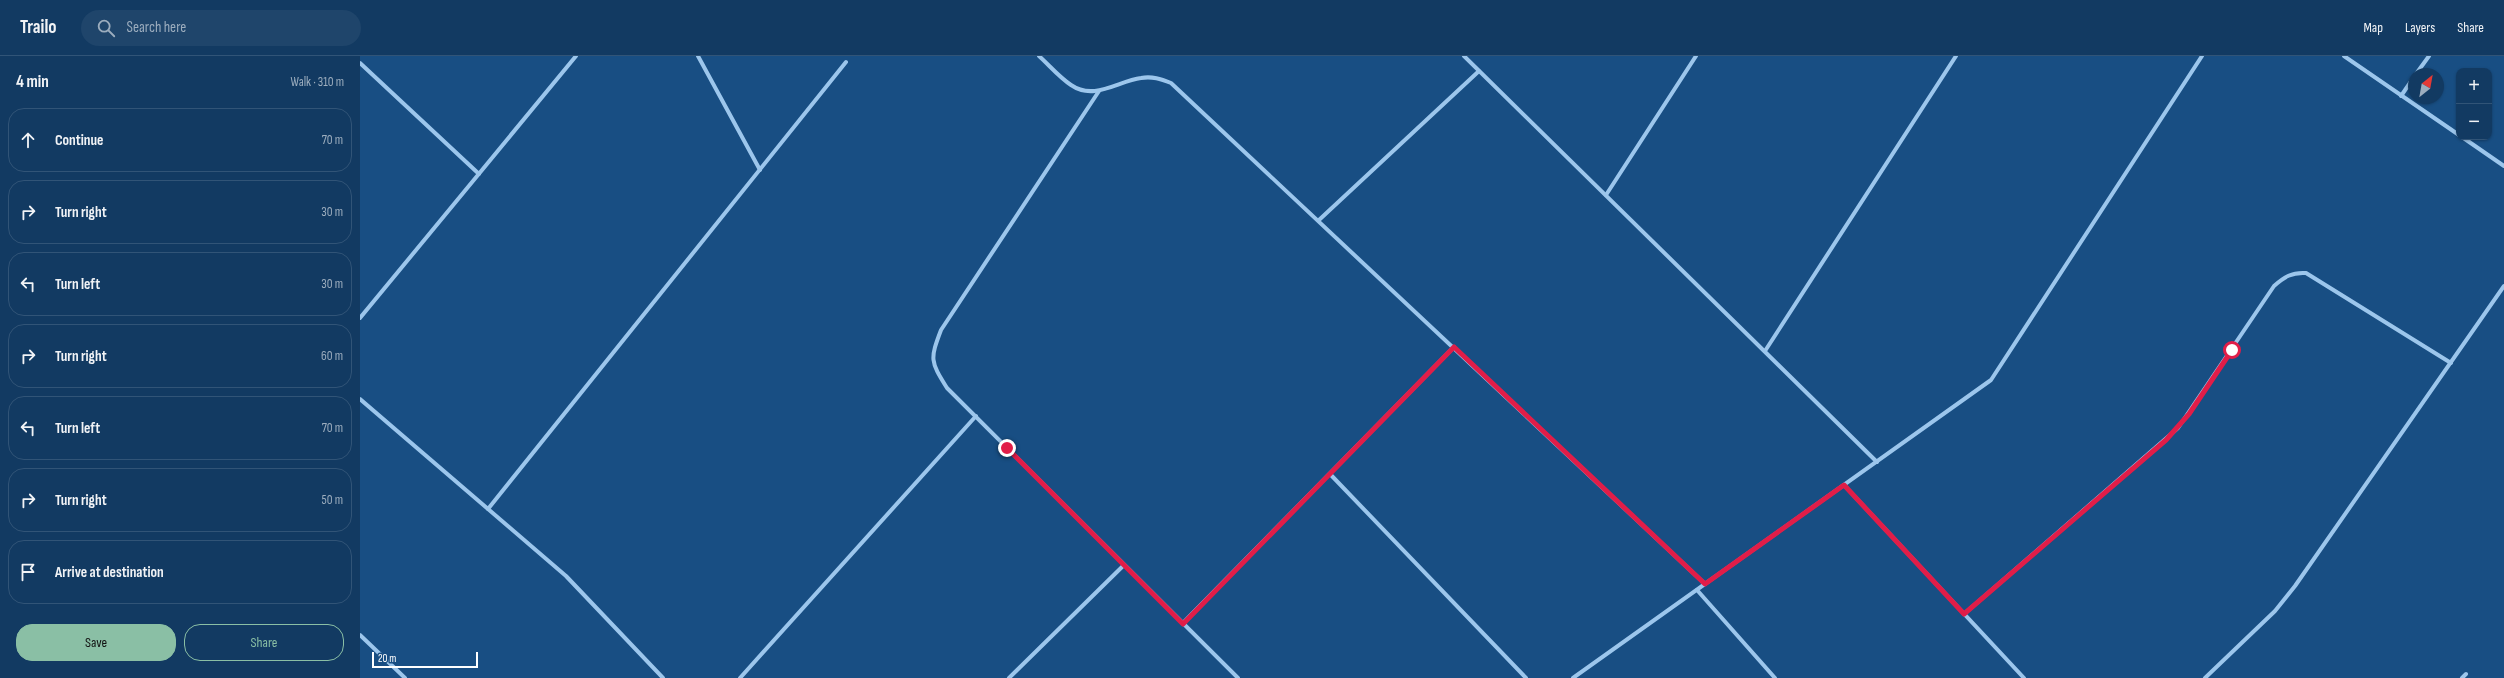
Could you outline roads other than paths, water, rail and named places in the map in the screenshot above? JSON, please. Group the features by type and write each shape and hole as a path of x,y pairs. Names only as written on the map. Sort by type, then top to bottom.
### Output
{"street":[{"path":"360,318 576,56"},
{"path":"698,56 760,170"},
{"path":"1039,56 1071,86 1084,91 1099,91 1141,78 1157,78 1171,83 1319,220 1705,584"},
{"path":"1464,56 1877,462"},
{"path":"1606,195 1696,56"},
{"path":"1765,351 1956,56"},
{"path":"1573,678 1991,380 2202,56"},
{"path":"2344,56 2456,133"},
{"path":"2420,68 2429,56"},
{"path":"488,509 846,62"},
{"path":"360,63 479,174"},
{"path":"1319,220 1479,71"},
{"path":"2401,96 2408,86"},
{"path":"1099,91 941,330 932,353 936,370 947,388 1238,678"},
{"path":"2466,140 2504,166"},
{"path":"1964,614 2174,432 2189,414 2274,286 2285,277 2296,272 2306,273 2450,363"},
{"path":"2205,678 2275,611 2295,586 2504,286"},
{"path":"1183,624 1454,347"},
{"path":"360,399 566,576 663,678"},
{"path":"740,678 976,416"},
{"path":"1330,474 1526,678"},
{"path":"1844,485 2024,678"},
{"path":"1009,678 1124,565"},
{"path":"1697,590 1775,678"},
{"path":"360,635 405,678"},
{"path":"2462,678 2466,674"}]}
